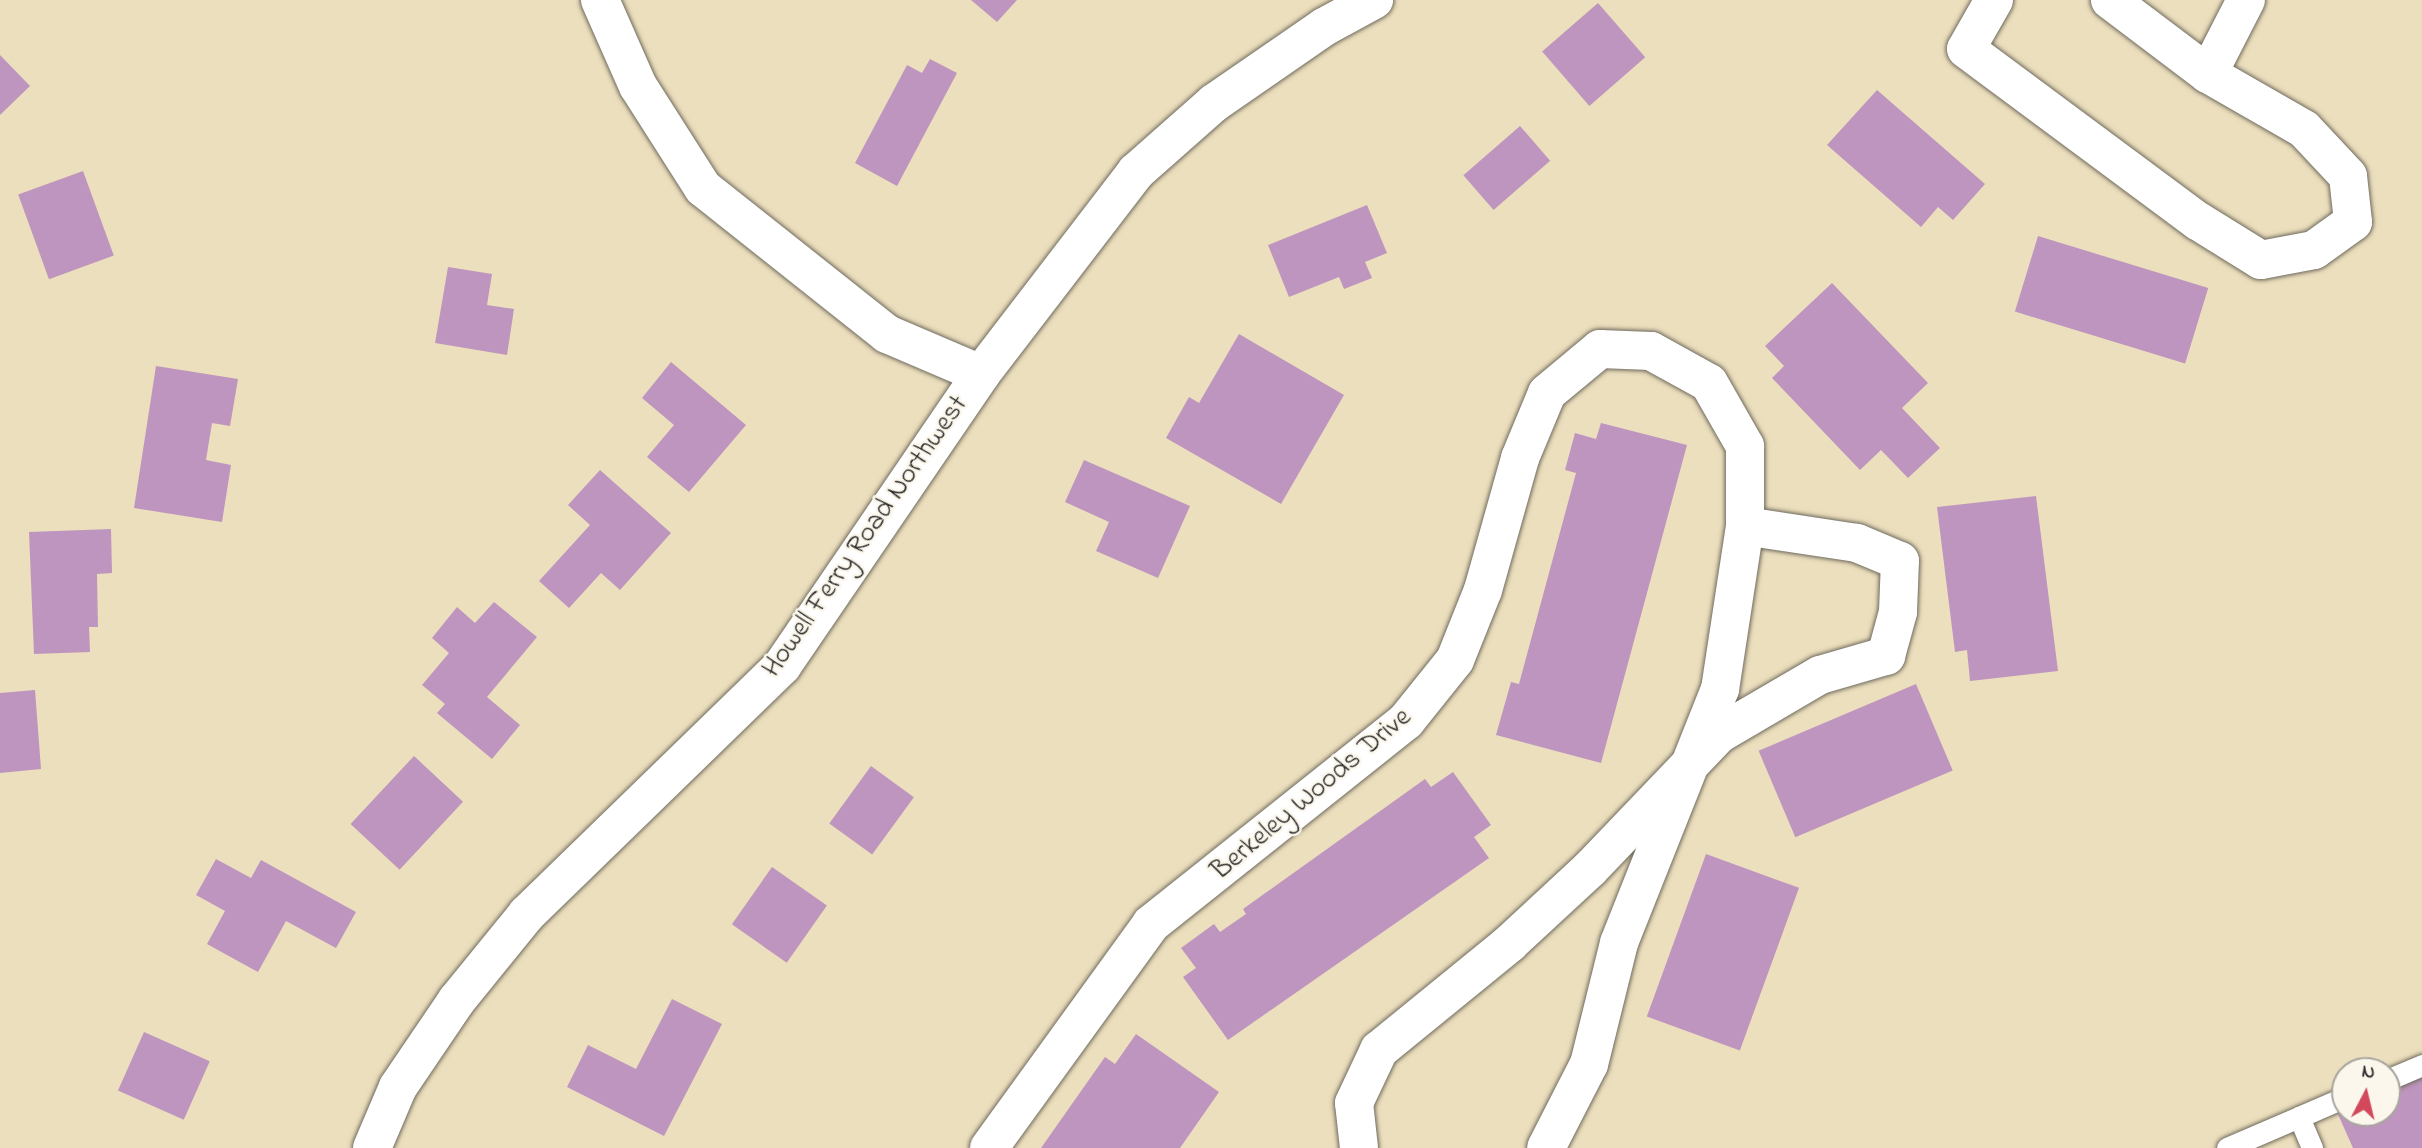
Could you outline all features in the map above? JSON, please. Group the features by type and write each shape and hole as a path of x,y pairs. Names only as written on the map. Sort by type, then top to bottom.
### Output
{"street":[{"path":"600,0 638,86 704,188 887,334 981,374"},
{"name":"Howell Ferry Road Northwest","path":"372,1148 398,1087 457,1000 527,914 782,666 981,374 1136,172 1214,103 1324,27 1374,0"},
{"path":"1994,0 1966,49 2198,222 2261,260 2314,250 2353,222 2348,176 2304,129 2208,74 2110,0"},
{"path":"2208,74 2246,0"},
{"name":"Berkeley Woods Drive","path":"989,1148 1151,924 1406,722 1455,660 1483,590 1520,458 1547,393 1600,349 1651,351 1709,383 1745,446 1745,526 1720,689 1619,943 1589,1064 1546,1148"},
{"name":"Berkeley Woods Drive","path":"1359,1148 1354,1103 1379,1050 1520,934 1590,869 1719,734 1820,675 1886,656 1898,612 1900,561 1857,543 1745,526"}],"lane":[{"path":"2401,1074 2422,1065"},
{"path":"2227,1148 2331,1103"},
{"path":"2299,1117 2312,1148"}],"building":[{"path":"971,0 1017,0 997,22"},
{"path":"1598,3 1645,57 1589,106 1542,52"},
{"path":"0,55 30,86 0,115"},
{"path":"930,59 957,73 897,186 855,163 907,65 922,73"},
{"path":"1877,90 1985,184 1953,220 1938,207 1921,227 1827,145"},
{"path":"1520,126 1550,161 1494,210 1463,175"},
{"path":"83,171 114,256 49,279 18,195"},
{"path":"1367,205 1387,253 1365,262 1372,278 1344,289 1339,277 1289,297 1268,245"},
{"path":"2038,236 2208,288 2185,364 2015,312"},
{"path":"448,267 492,274 487,305 514,309 507,355 435,343"},
{"path":"1832,283 1928,383 1902,408 1940,448 1908,478 1881,450 1860,470 1772,378 1784,366 1765,346"},
{"path":"1239,334 1344,395 1281,504 1166,438 1189,397 1199,403"},
{"path":"671,362 746,425 689,492 647,457 674,425 642,398"},
{"path":"156,366 238,379 230,426 212,423 206,460 231,465 222,522 134,508"},
{"path":"1601,423 1687,445 1601,763 1496,735 1511,682 1519,684 1576,473 1565,470 1575,433 1596,439"},
{"path":"1084,460 1190,506 1158,578 1096,551 1109,522 1065,502"},
{"path":"600,470 671,533 620,590 601,573 569,608 539,581 590,525 568,505"},
{"path":"2036,496 2058,671 1970,681 1967,650 1955,652 1937,507"},
{"path":"111,529 112,573 97,574 98,627 89,627 90,652 34,654 29,532"},
{"path":"494,602 537,637 487,697 520,725 492,759 437,713 445,704 422,685 449,653 432,638 457,607 475,623"},
{"path":"1916,684 1953,771 1795,837 1759,751"},
{"path":"35,690 41,769 0,773 0,693"},
{"path":"414,756 463,802 400,870 351,824"},
{"path":"871,766 914,797 872,855 829,823"},
{"path":"1453,772 1491,825 1474,837 1489,858 1228,1040 1183,977 1196,968 1181,948 1214,924 1220,932 1246,914 1243,909 1425,779 1431,787"},
{"path":"1706,854 1799,888 1740,1050 1647,1017"},
{"path":"216,859 251,878 261,860 356,912 336,948 286,921 258,972 207,944 225,911 196,895"},
{"path":"772,867 827,905 787,963 732,924"},
{"path":"672,999 722,1024 664,1136 567,1087 588,1045 636,1069"},
{"path":"144,1032 210,1061 184,1120 118,1090"},
{"path":"1136,1034 1219,1092 1180,1148 1041,1148 1105,1057 1115,1064"},
{"path":"2422,1075 2422,1148 2353,1148 2344,1127 2401,1127 2401,1084"}]}
